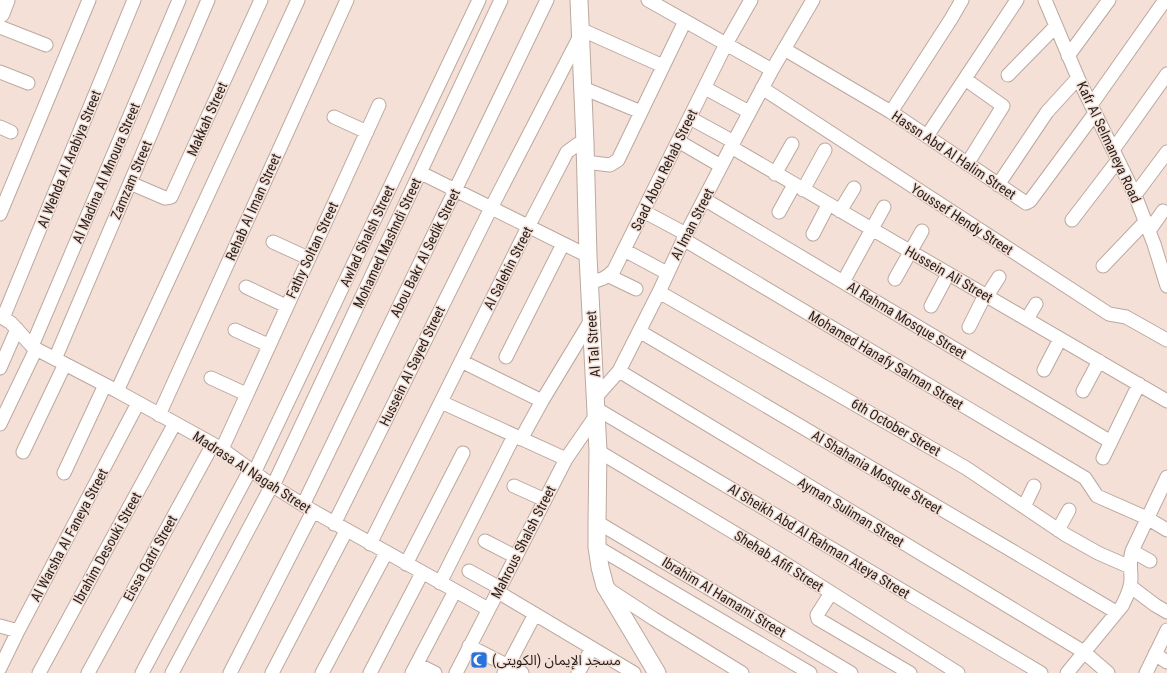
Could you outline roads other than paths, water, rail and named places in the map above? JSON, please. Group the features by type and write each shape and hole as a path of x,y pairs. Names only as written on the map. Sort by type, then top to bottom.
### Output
{"main road":[{"path":"0,13 4,0"}],"street":[{"path":"0,214 89,0"},
{"name":"Al Wehda Al Arabiya Street","path":"1,317 134,0"},
{"name":"Al Madina Al Mnoura Street","path":"0,424 34,348 179,0"},
{"name":"Zamzam Street","path":"23,452 130,183 208,0"},
{"name":"Makkah Street","path":"130,183 165,198 171,197 260,0"},
{"path":"64,473 111,388 196,220 298,0"},
{"name":"Rehab Al Iman Street","path":"159,414 347,0"},
{"name":"Awlad Shalsh Street","path":"142,673 252,472 479,0"},
{"name":"Mohamed Mashndi Street","path":"172,673 273,486 501,0"},
{"name":"Abou Bakr Al Sedik Street","path":"230,673 455,190 547,0"},
{"name":"Al Tal Street","path":"579,0 586,162 589,282 597,407 597,547 605,586 656,672"},
{"path":"648,0 772,70"},
{"name":"Saad Abou Rehab Street","path":"609,276 614,270 726,44 751,0"},
{"name":"Al Iman Street","path":"597,407 619,371 659,292 684,236 762,88 813,0"},
{"path":"891,112 962,0"},
{"path":"927,136 1017,0"},
{"path":"1068,56 1109,0"},
{"name":"Hassn Abd Al Halim Street","path":"784,49 891,112 1024,202 1030,201 1165,0"},
{"name":"Kafr Al Selmaneya Road","path":"1047,1 1068,56 1135,195 1166,278"},
{"path":"586,162 610,165 618,160 685,21"},
{"path":"1008,75 1056,26"},
{"path":"0,27 46,45"},
{"path":"581,31 663,66"},
{"name":"Hussein Al Sayed Street","path":"334,524 581,31"},
{"path":"0,72 28,82"},
{"path":"1072,220 1116,155 1167,74"},
{"path":"998,185 1047,112 1078,78"},
{"path":"965,79 1003,106 967,164"},
{"path":"583,88 641,112"},
{"path":"705,88 750,112"},
{"name":"Youssef Hendy Street","path":"762,88 1109,314 1126,317 1167,340"},
{"name":"Fathy Soltan Street","path":"217,447 246,394 379,106"},
{"path":"334,117 367,132"},
{"name":"Hussein Ali Street","path":"690,118 775,174 1167,400"},
{"path":"678,142 721,166"},
{"name":"Al Salehin Street","path":"370,544 528,226 567,152 578,144 585,143"},
{"path":"775,174 792,144"},
{"path":"779,212 825,150"},
{"path":"1135,195 1167,152"},
{"path":"421,173 588,256"},
{"path":"840,212 854,188"},
{"name":"Al Rahma Mosque Street","path":"704,199 1110,442"},
{"path":"813,234 828,205"},
{"path":"843,282 884,207"},
{"path":"1103,266 1163,210"},
{"name":"Mohamed Hanafy Salman Street","path":"643,211 1080,475 1089,482 1093,492 1097,496 1147,518 1167,530"},
{"path":"895,279 922,231"},
{"path":"273,242 308,258"},
{"path":"506,357 563,244"},
{"path":"624,250 667,273"},
{"path":"930,306 948,274"},
{"path":"589,282 603,280 609,276 636,289"},
{"path":"969,327 986,296 999,277"},
{"path":"246,287 286,306"},
{"name":"6th October Street","path":"659,292 942,454 1001,491 1058,530 1098,553 1130,568"},
{"path":"1026,319 1036,304"},
{"name":"Madrasa Al Nagah Street","path":"1,317 11,323 34,348 111,388 217,447 273,486 334,524 488,610"},
{"path":"440,583 517,437 542,401 591,320"},
{"path":"0,368 17,329"},
{"path":"235,330 268,345"},
{"name":"Al Shahania Mosque Street","path":"639,331 1116,612"},
{"path":"1044,370 1060,339"},
{"path":"461,361 542,401"},
{"path":"1083,391 1099,361"},
{"name":"Ayman Suliman Street","path":"619,371 1084,652 1108,673"},
{"path":"211,378 246,394"},
{"path":"1103,458 1139,384"},
{"path":"441,402 566,459"},
{"name":"Al Warsha Al Faneya Street","path":"0,668 138,403"},
{"name":"Mahrous Shalsh Street","path":"456,673 566,459 597,407"},
{"name":"Al Sheikh Abd Al Rahman Ateya Street","path":"597,407 1041,673"},
{"name":"Ibrahim Desouki Street","path":"39,673 175,423"},
{"name":"Eissa Qatri Street","path":"88,673 217,447"},
{"name":"Shehab Afifi Street","path":"598,451 778,559 958,673"},
{"path":"406,564 462,453"},
{"path":"1067,673 1122,606 1126,599 1131,580 1130,568 1132,551 1167,478"},
{"path":"514,486 545,500"},
{"path":"1024,507 1034,486"},
{"path":"1058,530 1069,510"},
{"name":"Ibrahim Al Hamami Street","path":"597,522 851,673"},
{"path":"272,673 346,531"},
{"path":"485,541 516,557"},
{"path":"597,547 810,673"},
{"path":"1132,551 1150,561"},
{"path":"322,673 386,553"},
{"path":"469,572 535,614 634,673"},
{"path":"370,673 422,573"},
{"path":"605,586 654,619 742,673"},
{"path":"1130,586 1142,597 1167,611"},
{"path":"435,673 415,668 455,591"},
{"path":"831,593 817,614 818,619 910,673"},
{"path":"506,669 535,614"},
{"path":"0,626 18,631"},
{"path":"1146,673 1167,630"},
{"path":"469,646 506,669 522,673"},
{"path":"578,673 592,648"},
{"path":"1155,654 1167,662"}],"place":[{"name":"مسجد الإيمان (الكويتى)","path":"479,660"}]}
